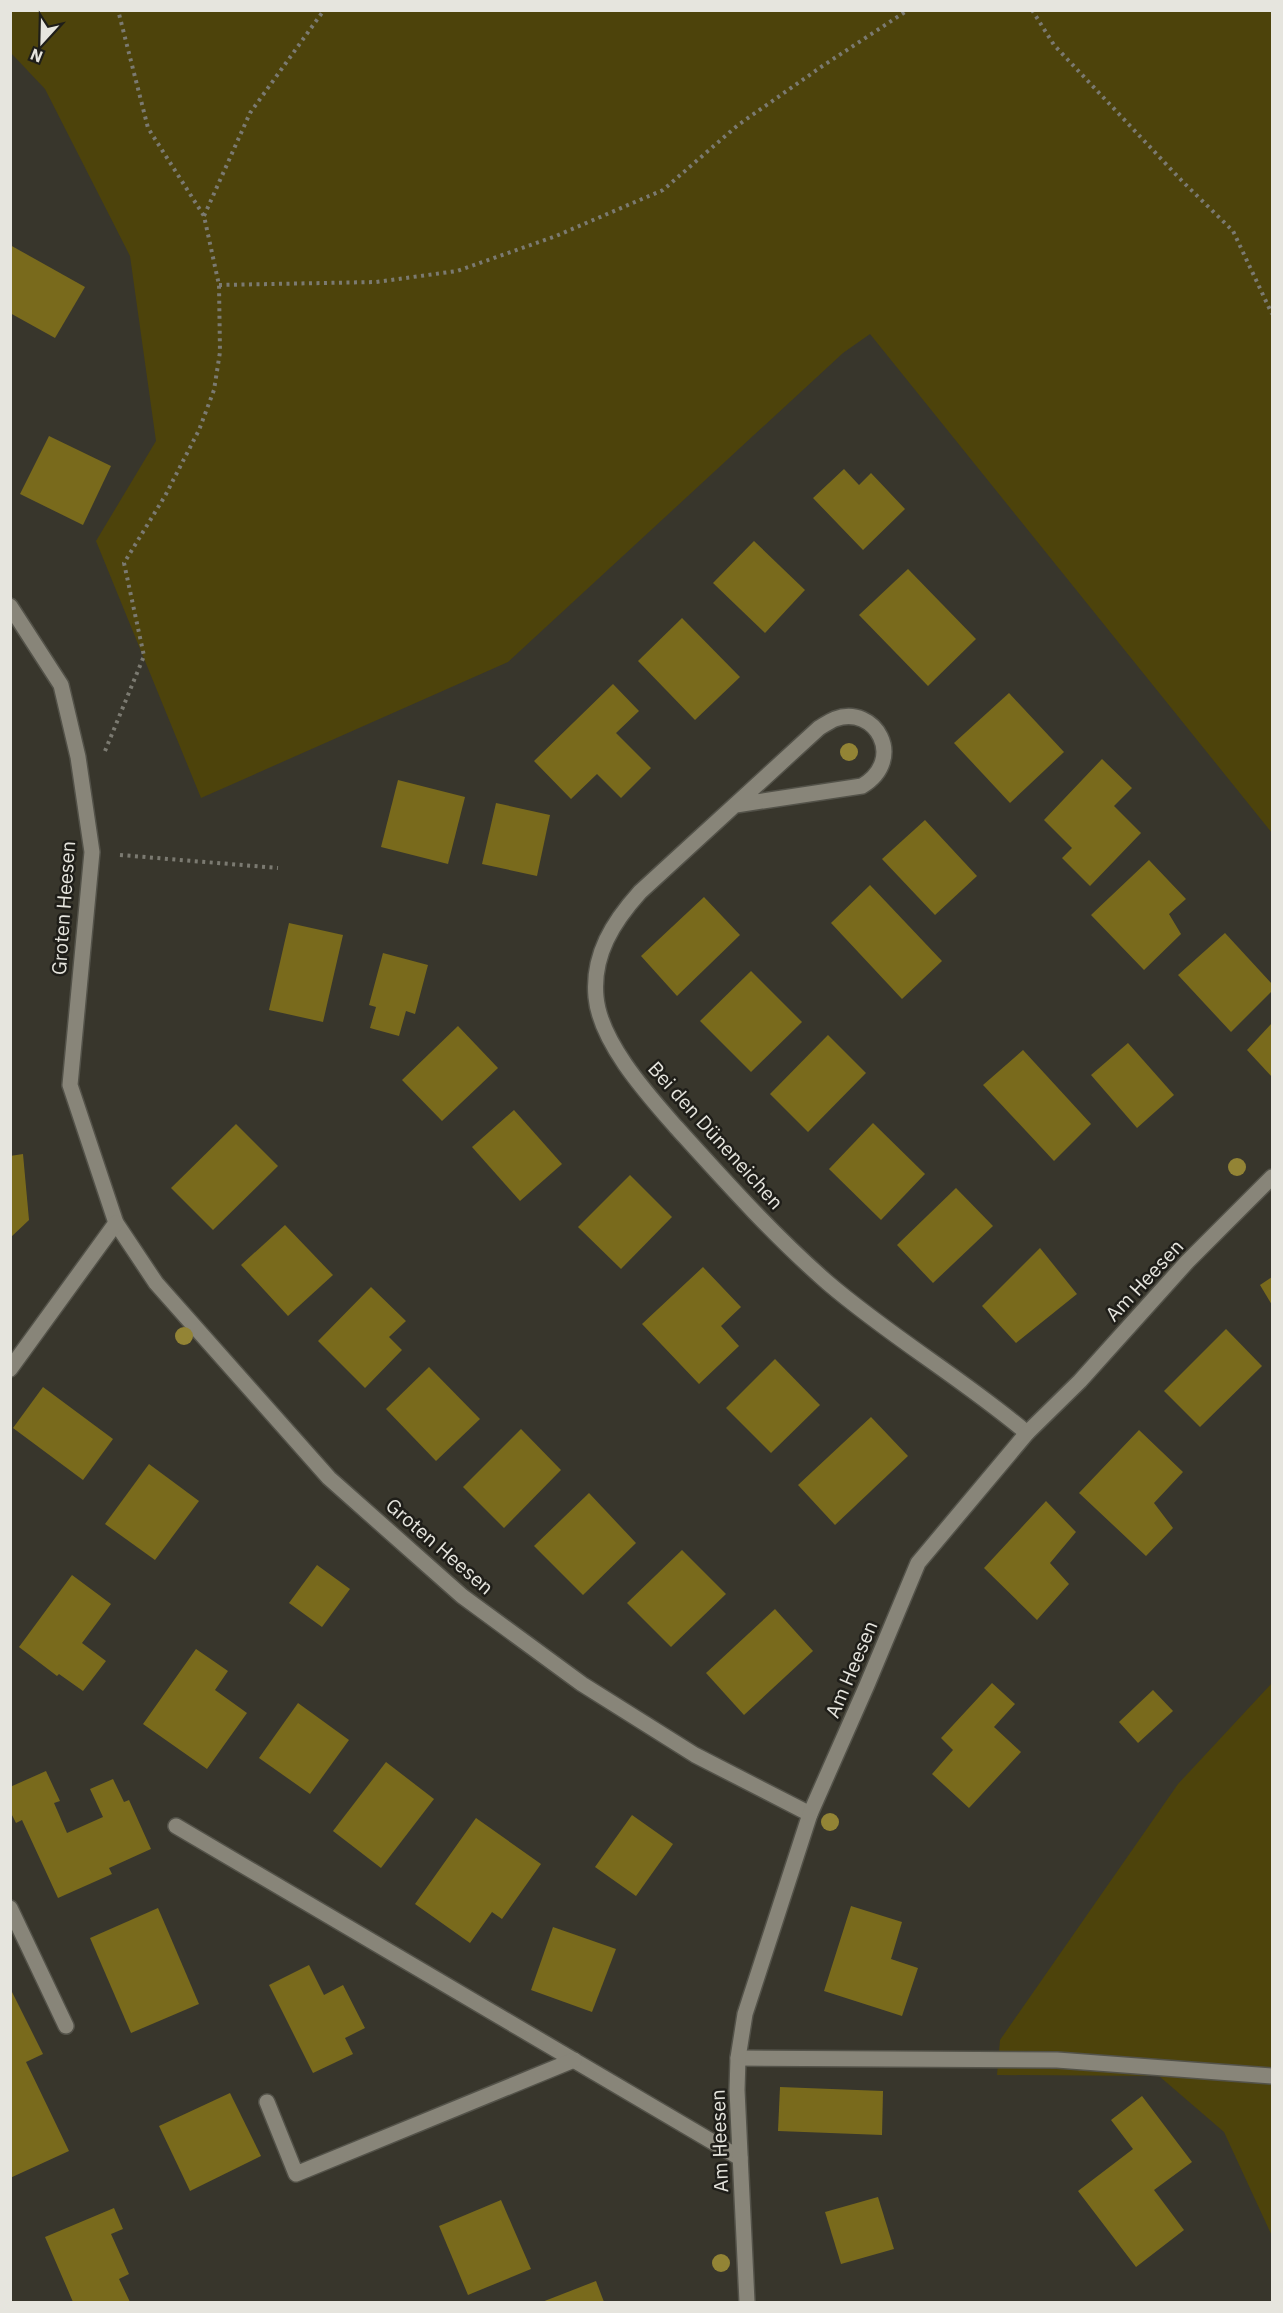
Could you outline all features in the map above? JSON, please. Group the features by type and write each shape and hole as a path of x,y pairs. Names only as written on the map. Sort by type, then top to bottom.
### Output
{"street":[{"name":"Groten Heesen","path":"10,606 61,685 78,757 92,852 70,1085 117,1223 156,1283 329,1478 462,1596 582,1684 695,1755 810,1814"},
{"name":"Bei den Düneneichen","path":"735,805 862,786 872,780 880,770 884,761 885,747 879,734 870,724 860,719 847,716 835,719 819,728 640,892 620,914 606,937 597,974 598,1013 625,1065 656,1105 766,1224 820,1276 908,1346 995,1406 1027,1433"},
{"name":"Am Heesen","path":"747,2302 737,2090 738,2058 745,2014 810,1814 918,1563 1027,1433 1080,1381 1187,1262 1272,1177"},
{"path":"10,1369 117,1223"},
{"path":"176,1826 740,2158"},
{"path":"10,1908 66,2026"},
{"path":"738,2058 1057,2060 1272,2076"},
{"path":"267,2102 296,2174 574,2060"}],"path":[{"path":"78,757 105,750 144,656 124,563 165,496 199,430 214,390 220,352 219,285 204,216 148,128 118,10"},
{"path":"204,216 250,113 324,10"},
{"path":"219,285 376,282 457,271 556,236 663,190 738,125 820,67 908,10"},
{"path":"1032,10 1054,45 1182,181 1233,231 1272,314"},
{"path":"92,852 278,868"}],"shaded area":[{"path":"11,10 1272,11 1272,833 870,334 843,353 508,662 201,798 96,541 156,441 130,256 45,89 11,53"},
{"path":"1272,1683 1272,2236 1224,2132 1159,2076 997,2075 1000,2040 1178,1784"}],"building":[{"path":"10,245 85,287 55,338 10,313"},
{"path":"49,436 111,466 83,525 20,494"},
{"path":"844,469 859,485 871,473 905,509 863,550 813,498"},
{"path":"754,541 805,590 765,633 713,583"},
{"path":"908,569 976,639 928,686 859,615"},
{"path":"682,618 740,677 695,720 638,661"},
{"path":"613,684 639,711 616,733 651,768 621,798 597,774 571,799 534,761"},
{"path":"1009,693 1064,752 1010,803 954,743"},
{"path":"1102,759 1132,788 1114,806 1141,833 1090,886 1062,858 1072,848 1044,820"},
{"path":"398,780 465,797 448,864 381,847"},
{"path":"496,803 550,815 537,876 482,864"},
{"path":"925,820 977,876 935,915 882,859"},
{"path":"1149,860 1186,899 1169,914 1181,934 1144,970 1091,915"},
{"path":"870,885 942,961 902,999 831,923"},
{"path":"704,897 740,935 677,996 641,956"},
{"path":"289,923 343,935 323,1022 269,1010"},
{"path":"1225,933 1272,984 1272,991 1231,1032 1178,975"},
{"path":"383,953 428,965 415,1014 406,1011 399,1036 370,1028 376,1007 369,1005"},
{"path":"751,971 802,1022 751,1072 700,1021"},
{"path":"1272,1023 1272,1077 1247,1050"},
{"path":"458,1026 498,1068 442,1121 402,1080"},
{"path":"828,1035 866,1073 808,1132 770,1094"},
{"path":"1128,1043 1174,1095 1137,1128 1091,1075"},
{"path":"1023,1050 1091,1124 1054,1161 983,1085"},
{"path":"514,1110 562,1164 520,1201 472,1147"},
{"path":"873,1123 925,1174 881,1220 829,1169"},
{"path":"236,1124 278,1166 213,1230 171,1188"},
{"path":"23,1154 29,1220 10,1238 10,1156"},
{"path":"630,1175 672,1217 621,1269 578,1227"},
{"path":"956,1188 993,1226 933,1283 897,1245"},
{"path":"285,1225 333,1275 288,1316 241,1265"},
{"path":"1040,1248 1077,1294 1016,1343 982,1306"},
{"path":"703,1267 741,1307 721,1326 739,1346 699,1384 642,1324"},
{"path":"1272,1277 1272,1305 1260,1285"},
{"path":"371,1287 406,1321 389,1337 402,1350 365,1388 318,1341"},
{"path":"1226,1329 1262,1366 1200,1427 1164,1391"},
{"path":"775,1359 820,1405 771,1453 726,1408"},
{"path":"429,1367 480,1419 436,1461 386,1409"},
{"path":"43,1387 113,1439 83,1480 13,1428"},
{"path":"871,1417 908,1456 835,1525 798,1485"},
{"path":"521,1429 561,1470 504,1528 463,1487"},
{"path":"1139,1430 1183,1472 1154,1503 1173,1528 1146,1556 1079,1493"},
{"path":"149,1464 199,1501 155,1560 105,1524"},
{"path":"589,1493 636,1543 583,1595 534,1546"},
{"path":"1046,1501 1076,1532 1050,1563 1069,1584 1037,1620 984,1568"},
{"path":"682,1550 726,1594 671,1647 627,1603"},
{"path":"317,1565 350,1589 322,1627 289,1603"},
{"path":"72,1575 111,1604 82,1643 106,1661 83,1691 59,1674 57,1676 19,1647"},
{"path":"775,1609 813,1651 744,1715 706,1673"},
{"path":"196,1649 228,1671 215,1690 247,1713 207,1769 143,1724"},
{"path":"992,1683 1015,1704 994,1727 1021,1752 969,1808 932,1774 953,1750 941,1738"},
{"path":"1153,1690 1173,1711 1138,1743 1119,1722"},
{"path":"298,1703 349,1740 310,1794 259,1758"},
{"path":"386,1762 434,1799 381,1868 333,1831"},
{"path":"46,1771 60,1801 54,1803 67,1833 103,1817 90,1789 113,1779 124,1802 129,1800 151,1849 109,1868 112,1874 58,1898 22,1820 16,1823 10,1811 10,1787"},
{"path":"632,1815 673,1844 636,1896 595,1867"},
{"path":"476,1818 541,1864 502,1919 492,1912 470,1943 415,1904"},
{"path":"851,1906 902,1922 891,1959 918,1968 902,2016 824,1991"},
{"path":"158,1908 199,2004 131,2033 90,1938"},
{"path":"553,1927 616,1949 592,2012 531,1990"},
{"path":"309,1965 324,1995 343,1985 365,2028 345,2038 353,2054 313,2073 269,1985"},
{"path":"10,1988 43,2054 26,2062 69,2151 10,2178"},
{"path":"780,2087 883,2091 882,2135 778,2131"},
{"path":"230,2093 261,2156 190,2191 159,2126"},
{"path":"1142,2096 1192,2162 1154,2190 1184,2230 1136,2267 1078,2191 1133,2149 1111,2120"},
{"path":"878,2197 894,2249 841,2264 825,2212"},
{"path":"501,2200 531,2269 468,2295 439,2226"},
{"path":"114,2208 123,2229 111,2234 129,2274 119,2279 130,2302 73,2302 45,2237"},
{"path":"596,2281 604,2302 542,2302"}]}
